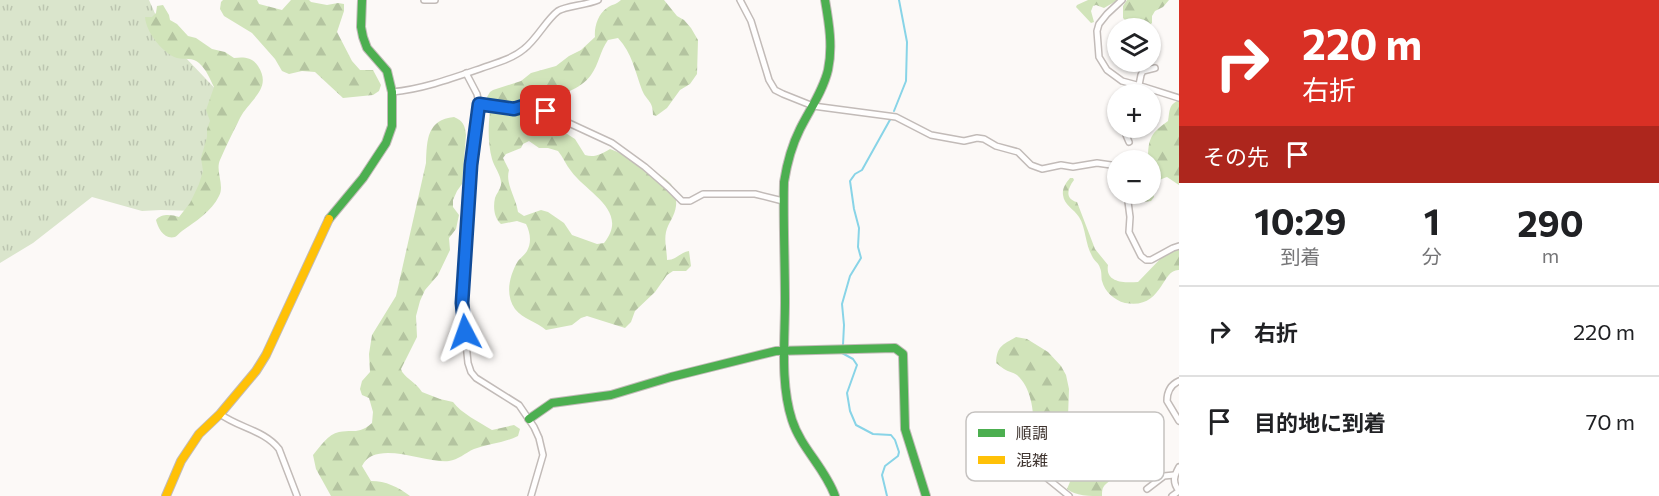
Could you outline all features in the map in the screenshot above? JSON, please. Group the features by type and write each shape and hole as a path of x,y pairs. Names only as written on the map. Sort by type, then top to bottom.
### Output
{"street":[{"path":"166,496 181,461 199,434 220,414 256,371 330,216 363,178 386,143 392,126 392,92 387,71 367,48 363,37 362,0"},
{"path":"424,0 435,0"},
{"path":"392,92 466,73 509,58 530,44 557,12 598,0"},
{"path":"740,0 751,21 769,80 775,90 813,106 896,117 931,135 963,141 984,139 996,146 1016,151 1030,165 1042,169 1057,165 1072,167 1100,162 1107,163"},
{"path":"825,0 830,33 827,72 788,158 783,182 785,352 787,395 794,424 805,448 828,480 835,496"},
{"path":"1122,0 1107,14 1098,28 1099,57 1114,76 1132,84"},
{"path":"466,73 477,94 479,104 471,165 462,303 468,363 476,378 519,405 530,419 539,438 543,455 531,496"},
{"path":"1161,93 1179,99"},
{"path":"479,104 514,109 530,104 535,105 612,143 645,167 682,201 690,201 703,194 754,194 783,201"},
{"path":"1127,138 1129,142"},
{"path":"1128,204 1129,232 1141,256 1146,260 1151,260 1179,246"},
{"path":"530,419 552,402 611,395 671,376 776,351 895,348 903,354 905,429 926,496"},
{"path":"1179,381 1168,390 1167,401 1179,421"},
{"path":"220,414 230,421 264,435 279,449 297,496"},
{"path":"1172,496 1179,491 1174,482 1174,475 1179,467"},
{"path":"1164,477 1174,475"},
{"path":"1051,481 1070,496"},
{"path":"1147,489 1156,481"}],"green space":[{"path":"0,0 149,0 165,36 225,99 195,211 142,211 92,197 33,243 0,263"},
{"path":"223,0 257,0 259,4 282,10 291,0 309,0 327,5 344,4 337,32 352,61 360,70 373,70 381,85 379,91 373,95 343,98 315,72 302,71 289,74 282,71 275,59 252,33 224,16 220,9"},
{"path":"621,0 664,0 691,28 698,40 697,74 690,84 680,90 667,108 656,116 653,115 652,106 642,90 630,56 618,38 608,40 594,71 581,85 563,94 543,99 540,103 550,110 564,132 575,139 585,155 595,156 610,149 660,175 671,184 676,203 666,232 667,260 689,251 691,266 686,271 673,271 667,275 655,292 635,311 631,322 625,328 587,316 572,325 546,330 518,312 510,298 509,285 512,273 518,261 527,251 530,237 526,224 517,221 501,224 495,216 494,201 501,182 492,159 489,130 490,112 495,112 499,104 498,101 488,100 487,97 493,90 521,81 531,73 556,66 581,50 595,37 596,25 601,14","holes":["529,141 539,148 558,151 571,171 603,203 612,221 611,232 604,243 597,244 572,235 564,223 548,212 541,210 524,216 518,212 508,180 509,170 503,158"]},
{"path":"1088,0 1118,0 1104,8 1093,6 1091,11 1094,22 1091,23 1076,7"},
{"path":"1127,0 1169,0 1155,11 1152,18 1123,18 1123,6"},
{"path":"163,5 170,20 188,36 234,58 253,61 262,74 263,81 258,94 240,118 220,160 221,192 216,201 198,220 176,237 168,237 162,233 156,220 164,215 179,217 190,203 199,184 203,171 201,158 210,121 206,110 214,87 199,63 194,60 177,58 166,52 148,29 145,17 152,17 156,13 157,6"},
{"path":"1179,100 1179,185 1167,177 1161,180 1161,150 1149,150 1152,138 1161,138 1161,127 1168,121 1169,111"},
{"path":"454,117 463,124 466,135 462,184 453,200 453,207 459,215 456,229 449,238 450,250 438,275 425,290 420,301 416,316 417,337 401,369 404,375 422,392 453,402 465,414 492,430 514,425 520,429 518,436 474,449 449,461 402,454 378,454 369,458 362,466 371,481 392,485 410,496 331,496 316,469 313,455 331,435 359,430 372,423 373,412 369,398 362,395 360,389 362,381 370,372 369,354 372,335 396,296 426,163 430,132 438,122"},
{"path":"1070,178 1074,180 1068,193 1070,199 1077,202 1095,249 1108,265 1112,279 1122,282 1138,282 1164,255 1179,248 1179,270 1173,271 1160,289 1147,301 1137,304 1121,302 1105,289 1101,271 1090,251 1081,221 1064,198 1064,188"},
{"path":"1016,337 1027,339 1048,352 1061,366 1069,389 1068,412 1033,412 1028,392 1017,375 996,363 1001,347"},
{"path":"1070,481 1110,481 1103,489 1102,496 1078,494 1067,489"}],"waterway":[{"path":"894,111 906,81 907,42 899,0"},
{"path":"843,345 842,304 850,276 861,258 858,247 859,228 850,181 862,170 891,118"},
{"path":"842,353 853,359 857,365 847,393 850,411 856,425 873,434 891,435 899,452 898,456 885,466 882,475 887,496"}],"traffic: fast":[{"path":"329,219 363,178 386,143 392,126 392,92 387,71 367,48 363,37 362,0"},
{"path":"825,0 830,44 828,70 820,93 795,141 784,182 784,361 788,406 792,420 801,440 825,476 835,496"},
{"path":"529,419 552,403 611,395 671,377 776,351 895,348 903,354 905,429 926,496"}],"traffic: slow":[{"path":"166,496 181,461 199,434 220,414 256,371 266,355 329,219"}],"route":[{"path":"465,332 462,303 471,165 479,104 514,109 530,104 546,111"}]}
